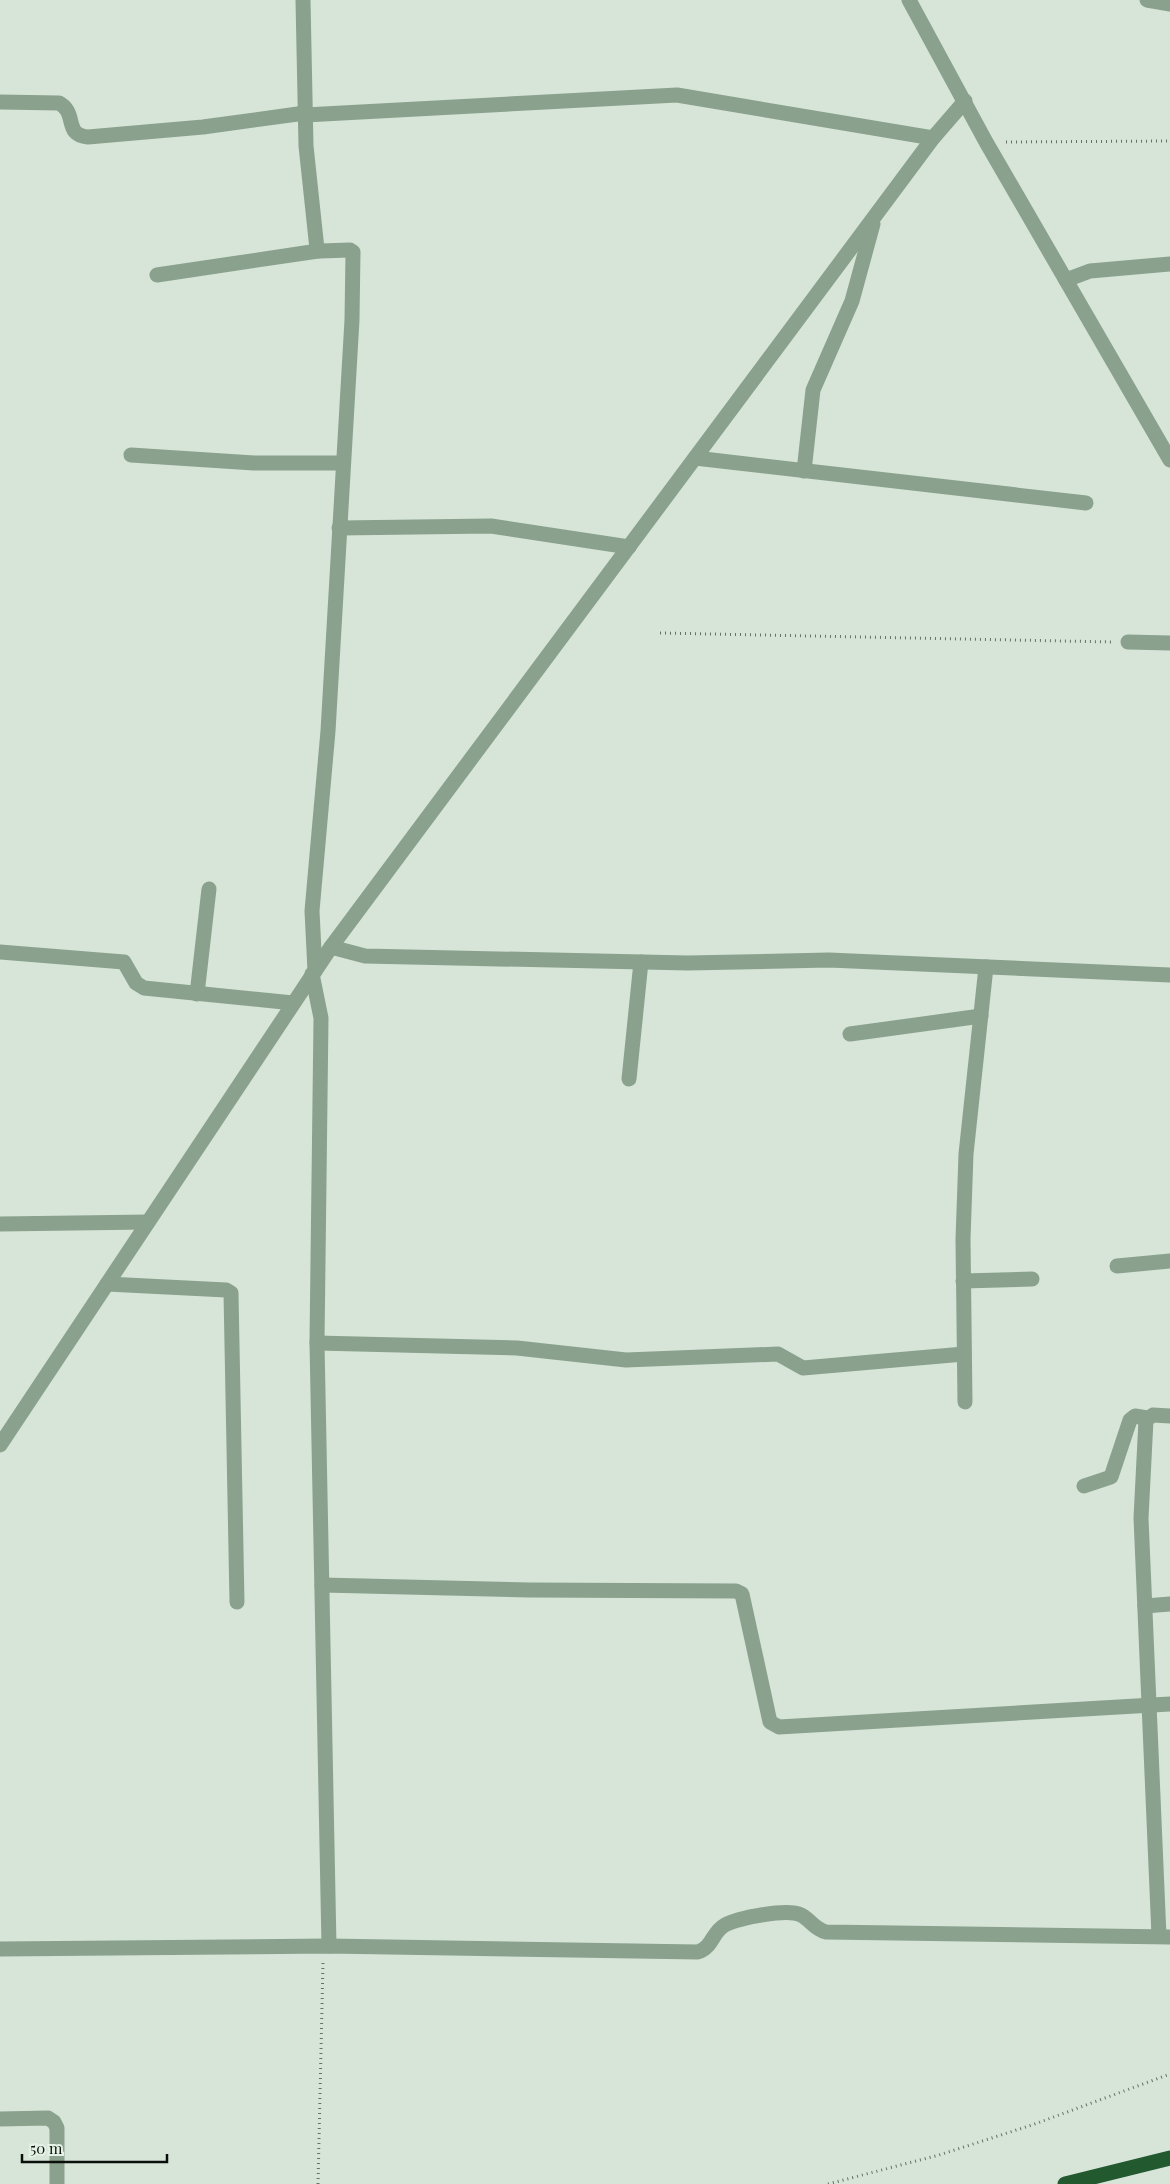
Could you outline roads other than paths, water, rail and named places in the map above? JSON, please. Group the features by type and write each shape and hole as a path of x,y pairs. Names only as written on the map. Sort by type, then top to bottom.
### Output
{"highway":[{"path":"1065,2184 1170,2158"}],"street":[{"path":"303,0 306,146 318,251"},
{"path":"909,0 986,142 1170,460"},
{"path":"1147,0 1170,4"},
{"path":"0,102 59,103 65,106 69,112 74,133 78,136 88,137 203,127 305,114 677,95 933,138"},
{"path":"0,1445 293,1002 331,948 933,138 965,102"},
{"path":"804,470 813,390 852,301 876,215"},
{"path":"157,275 318,251 350,250 353,252 352,320 328,731 312,911 314,973 321,1018 316,1343 322,1585 326,1946"},
{"path":"1066,280 1090,272 1170,264"},
{"path":"130,455 254,463 343,463"},
{"path":"695,458 1086,503"},
{"path":"339,528 491,526 629,547"},
{"path":"1128,642 1170,643"},
{"path":"196,994 209,889"},
{"path":"331,948 365,956 641,962 829,960 1170,975"},
{"path":"0,952 124,962 127,963 136,983 144,988 293,1002"},
{"path":"629,1079 641,962"},
{"path":"965,1402 963,1281 966,1154 986,967"},
{"path":"850,1034 981,1016"},
{"path":"0,1224 148,1222"},
{"path":"1117,1266 1170,1261"},
{"path":"963,1281 1032,1279"},
{"path":"107,1284 226,1290 231,1293 237,1602"},
{"path":"316,1343 517,1348 626,1360 778,1354 803,1368 964,1354"},
{"path":"1084,1486 1111,1477 1130,1420 1135,1416 1147,1418 1153,1415 1170,1416"},
{"path":"0,1949 326,1946 698,1952 710,1946 718,1931 731,1923 789,1912 804,1916 813,1927 826,1932 1165,1936 1149,1705 1141,1518 1147,1418"},
{"path":"322,1585 530,1590 736,1591 742,1594 770,1722 779,1727 1170,1704"},
{"path":"1145,1606 1170,1604"},
{"path":"0,2119 48,2118 54,2122 57,2128 57,2184"}]}
